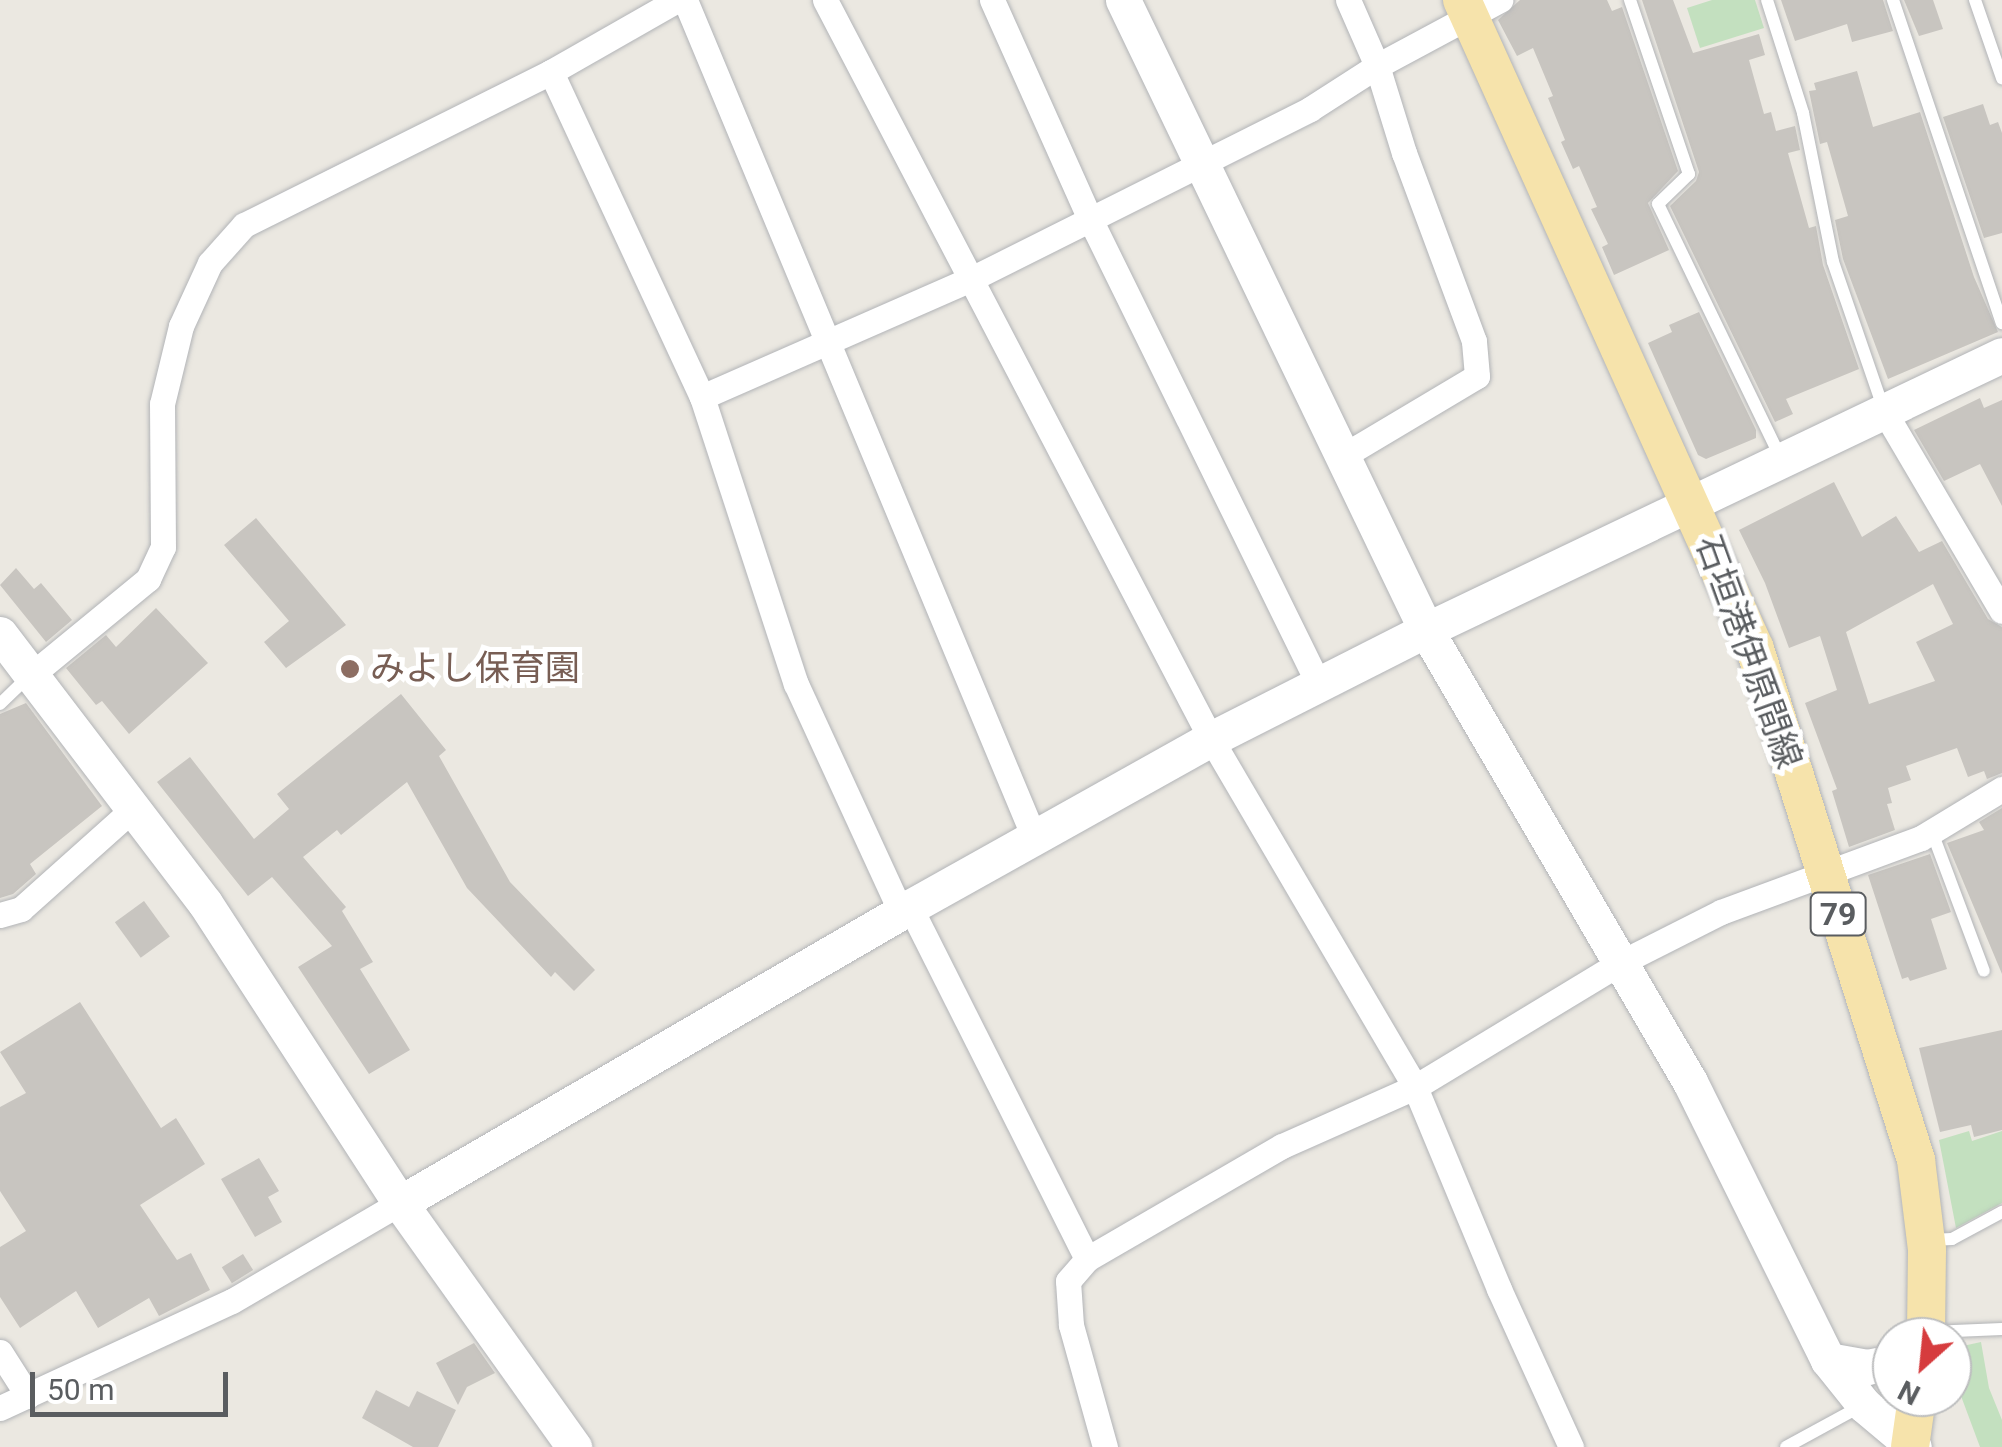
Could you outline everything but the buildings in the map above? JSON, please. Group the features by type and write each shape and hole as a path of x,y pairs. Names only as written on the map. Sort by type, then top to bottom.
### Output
{"main road":[{"name":"石垣港伊原間線","path":"1477,6 1755,649 1916,1160 1926,1240 1926,1317"},
{"path":"1911,1446 1915,1417"}],"street":[{"path":"30,676 148,579 163,547 162,404 181,326 210,264 244,225 551,72 677,0"},
{"path":"684,0 1034,837"},
{"path":"825,0 1212,739 1415,1087 1499,1289 1572,1447"},
{"path":"992,0 1090,220 1319,685"},
{"path":"1122,0 1426,630 1690,1082 1828,1360 1864,1405 1911,1446"},
{"path":"1344,456 1477,376 1474,341 1404,153 1377,66 1348,0"},
{"path":"702,397 973,278 1201,164 1310,109 1477,6"},
{"path":"551,72 702,397 796,684 906,909 1088,1259"},
{"path":"0,1408 232,1301 906,909 1212,739 1426,630 2002,355"},
{"path":"1884,411 2002,610"},
{"path":"0,634 205,903 400,1202 574,1447"},
{"path":"1105,1447 1071,1325 1068,1280 1088,1259 1282,1146 1415,1087 1620,963 1721,912 1932,832 2002,790"},
{"path":"0,914 21,909 133,809"},
{"path":"0,1352 28,1396"},
{"path":"1828,1360 1872,1366"}],"lane":[{"path":"1630,0 1689,174 1658,204 1782,461"},
{"path":"1766,0 1803,113 1832,262 1884,411"},
{"path":"1893,0 2002,323"},
{"path":"1975,0 2002,78"},
{"path":"0,704 30,676"},
{"path":"1932,832 1984,970"},
{"path":"1926,1240 1952,1239 2002,1212"},
{"path":"1972,1331 2002,1329"},
{"path":"1786,1447 1864,1405"}],"green space":[{"path":"1712,0 1755,0 1764,28 1700,48 1687,8"},
{"path":"1969,1131 1972,1141 2002,1131 2002,1203 1956,1228 1939,1140"},
{"path":"1981,1342 1989,1388 2002,1420 2002,1447 1980,1447 1969,1417 1972,1417 1972,1344"}],"place":[{"name":"みよし保育園","path":"350,669"}]}
